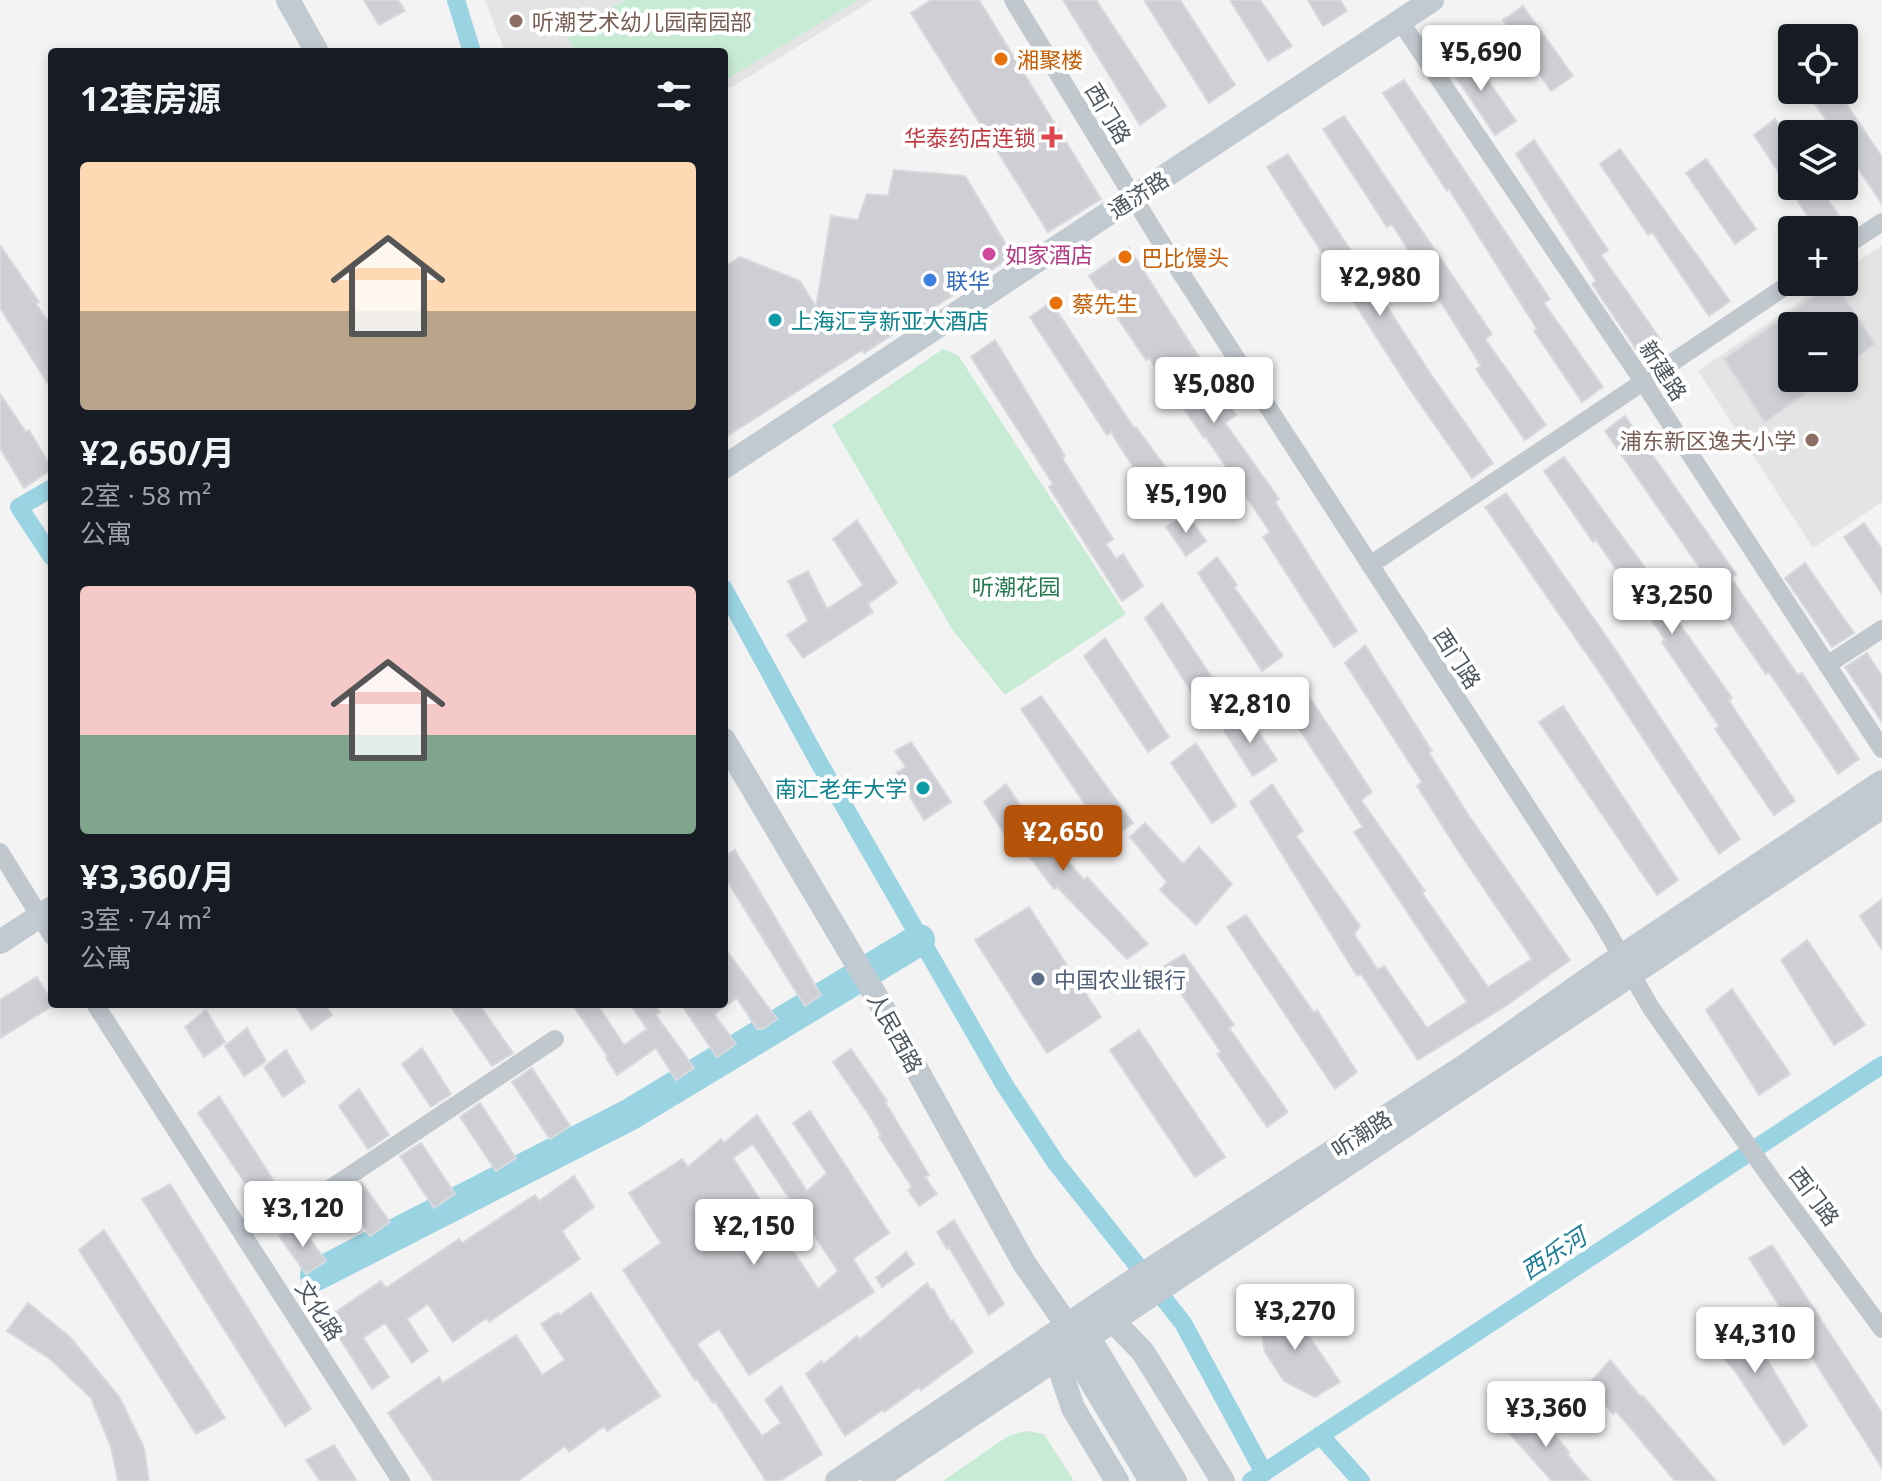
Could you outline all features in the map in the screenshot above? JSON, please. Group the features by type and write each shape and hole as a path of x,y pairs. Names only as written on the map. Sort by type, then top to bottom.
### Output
{"main road":[{"path":"288,0 315,48"},
{"name":"通济路","path":"728,464 1431,0"},
{"name":"人民西路","path":"728,747 879,1002 1024,1263 1151,1481"},
{"name":"听潮路","path":"873,1481 1168,1270 1486,1074 1627,965 1882,782"},
{"name":"听潮路","path":"1627,965 1882,807"},
{"path":"0,942 48,920"},
{"name":"听潮路","path":"1112,1320 1141,1288"},
{"path":"1070,1342 1112,1320 1143,1352 1217,1472"},
{"name":"听潮路","path":"837,1481 1070,1342"},
{"name":"人民西路","path":"1070,1342 1073,1408 1117,1481"},
{"name":"人民西路","path":"1070,1342 1175,1481"}],"street":[{"name":"西门路","path":"1013,0 1132,197 1627,965 1651,1008 1882,1329"},
{"name":"新建路","path":"1400,21 1642,380 1882,749"},
{"path":"1858,238 1882,222"},
{"path":"1370,565 1778,291"},
{"path":"1827,665 1882,629"},
{"path":"0,852 48,920"},
{"name":"文化路","path":"98,1008 401,1481"},
{"path":"277,1224 555,1039"}],"shaded area":[{"path":"485,0 873,0 732,87 728,87 728,48 503,48"},
{"name":"浦东新区逸夫小学","path":"1882,245 1882,502 1813,548 1698,371 1778,316 1778,392 1858,392 1858,312 1784,312 1808,296 1858,296 1858,261"}],"green space":[{"path":"625,0 858,0 728,79 728,48 573,48 566,35"},
{"name":"听潮花园","path":"943,349 958,355 1126,614 1005,695 952,629 832,425"},
{"path":"1026,1431 1044,1434 1074,1481 943,1481 1008,1436"}],"building":[{"path":"364,0 398,0 405,11 379,25"},
{"path":"931,0 979,0 1101,199 1048,232 911,13"},
{"path":"1063,0 1096,0 1166,106 1140,125"},
{"path":"1144,0 1180,0 1235,85 1209,103"},
{"path":"1230,0 1260,0 1292,46 1268,61"},
{"path":"1308,0 1340,0 1347,11 1323,26"},
{"path":"1523,6 1573,76 1551,91 1503,20"},
{"path":"1467,50 1516,121 1495,135 1447,64"},
{"path":"1404,80 1550,299 1544,303 1603,387 1582,402 1534,331 1537,329 1449,189 1447,191 1383,93"},
{"path":"1815,104 1846,104 1857,120 1826,120"},
{"path":"1344,116 1492,334 1485,339 1546,425 1525,440 1476,369 1481,366 1392,224 1387,227 1323,129"},
{"path":"1775,119 1778,124 1778,171 1754,135"},
{"path":"1858,121 1882,157 1882,204 1858,168"},
{"path":"1534,140 1608,250 1601,255 1661,340 1640,355 1592,284 1596,281 1516,154"},
{"path":"1620,149 1730,301 1709,316 1652,232 1648,235 1600,164"},
{"path":"1288,154 1430,373 1493,463 1472,478 1409,388 1267,167"},
{"path":"1706,159 1756,229 1735,244 1686,173"},
{"path":"894,170 965,176 1013,256 864,353 862,350 728,435 728,264 740,257 800,281 816,307 831,216 858,220 867,194 888,196"},
{"path":"1797,200 1828,200 1839,216 1808,216"},
{"path":"0,245 39,302 36,304 48,321 48,384 0,308"},
{"path":"1129,248 1236,415 1225,423 1279,499 1275,502 1357,631 1334,647 1263,537 1270,532 1089,276"},
{"path":"1814,296 1843,296 1854,312 1791,312"},
{"path":"1051,302 1134,428 1180,487 1157,505 1111,432 1107,435 1030,317"},
{"path":"1858,318 1875,344 1858,356"},
{"path":"1778,321 1778,392 1807,392 1765,422 1724,359"},
{"path":"995,340 1065,456 1062,458 1113,539 1106,544 1116,559 1123,554 1143,586 1122,601 1049,487 1053,484 971,357"},
{"path":"0,394 26,432 29,430 48,462 48,472 24,488 0,448"},
{"path":"1625,416 1736,574 1731,578 1798,675 1802,673 1859,759 1838,774 1769,672 1766,674 1717,603 1722,600 1605,431"},
{"path":"1564,457 1676,610 1672,613 1732,698 1729,701 1795,801 1774,815 1715,729 1719,726 1662,642 1665,640 1544,471"},
{"path":"1506,493 1615,649 1740,839 1719,854 1604,679 1485,507"},
{"path":"1187,514 1206,541 1186,556 1166,527"},
{"path":"857,520 897,583 868,604 873,612 803,658 787,635 808,621 788,581 808,571 827,609 863,585 833,539"},
{"path":"1864,523 1882,549 1882,594 1844,537"},
{"path":"1217,557 1237,585 1234,587 1283,656 1262,671 1198,573"},
{"path":"1805,563 1854,633 1832,647 1785,578"},
{"path":"1162,603 1225,697 1204,712 1145,618"},
{"path":"1105,638 1169,737 1148,752 1084,656"},
{"path":"1365,645 1469,816 1570,960 1507,1005 1418,1060 1361,974 1357,976 1250,802 1272,784 1303,831 1296,836 1360,926 1354,934 1378,970 1384,966 1427,1028 1467,1002 1354,832 1363,827 1288,712 1308,695 1372,792 1361,800 1488,987 1532,959 1417,786 1422,782 1345,663"},
{"path":"1867,653 1882,676 1882,722 1845,667"},
{"path":"1041,696 1133,823 1109,840 1021,709"},
{"path":"1563,706 1678,880 1657,895 1539,722"},
{"path":"1246,713 1277,760 1253,776 1224,731"},
{"name":"南汇老年大学","path":"911,742 951,802 924,820 896,773 906,767 895,751"},
{"path":"1196,743 1236,806 1212,823 1171,763"},
{"path":"1006,784 1041,837 1044,833 1084,880 1087,877 1148,944 1127,959 1057,887 1054,889 1019,843 1013,847 984,802"},
{"path":"1145,823 1183,864 1199,847 1232,884 1196,925 1160,890 1167,882 1130,837"},
{"path":"735,850 821,995 805,1006 728,882 728,854"},
{"path":"1882,899 1882,950 1860,916"},
{"name":"中国农业银行","path":"1029,907 1101,1017 1047,1053 975,940"},
{"path":"1246,915 1314,1013 1317,1010 1357,1072 1335,1089 1227,927"},
{"path":"1807,940 1865,1025 1834,1045 1781,960"},
{"path":"728,952 777,1019 763,1029 757,1029 737,998 728,1004"},
{"path":"1184,954 1234,1025 1229,1028 1288,1112 1267,1127 1163,967"},
{"path":"37,977 48,995 49,1008 0,1038 0,1000"},
{"path":"1732,989 1790,1074 1759,1095 1706,1010"},
{"path":"297,1008 328,1008 332,1015 311,1030"},
{"path":"452,1008 482,1008 513,1053 492,1066"},
{"path":"575,1008 600,1008 624,1045 647,1029 633,1008 657,1008 660,1012 656,1015 694,1068 676,1080 656,1048 617,1075"},
{"path":"684,1008 723,1008 714,1014 736,1044 717,1057"},
{"path":"206,1010 225,1042 204,1057 185,1027"},
{"path":"247,1028 266,1061 244,1076 225,1046"},
{"path":"1139,1030 1225,1157 1195,1177 1110,1050"},
{"path":"422,1048 451,1094 431,1107 402,1064"},
{"path":"851,1049 887,1101 929,1175 925,1177 937,1194 919,1206 908,1190 912,1187 879,1137 881,1135 833,1062"},
{"path":"286,1050 305,1082 283,1097 264,1067"},
{"path":"532,1068 570,1126 550,1139 512,1082"},
{"path":"359,1089 389,1135 368,1149 339,1106"},
{"path":"219,1096 288,1203 268,1217 198,1113"},
{"path":"480,1103 516,1158 496,1171 460,1117"},
{"path":"810,1111 889,1233 853,1259 874,1292 749,1375 719,1329 697,1344 762,1436 781,1423 765,1400 781,1386 822,1454 780,1481 766,1481 715,1401 713,1403 695,1380 623,1270 661,1243 629,1193 682,1159 688,1167 721,1139 724,1143 757,1115 807,1191 827,1173 793,1123","holes":["753,1144 838,1271 818,1289 733,1158"]},
{"path":"421,1143 455,1194 434,1208 400,1156"},
{"path":"574,1176 594,1207 562,1231 580,1259 489,1322 486,1318 453,1342 428,1304 407,1319 428,1351 412,1363 385,1323 363,1338 389,1377 372,1389 327,1318 381,1281 386,1288 459,1239 462,1243 535,1195 539,1201"},
{"path":"361,1182 390,1222 370,1236 342,1195"},
{"path":"170,1184 311,1409 285,1426 142,1199"},
{"path":"954,1220 1004,1304 989,1315 937,1232"},
{"path":"299,1224 326,1261 306,1274 279,1236"},
{"path":"104,1230 225,1418 196,1434 79,1250"},
{"path":"1772,1245 1882,1413 1882,1468 1749,1258"},
{"path":"906,1252 914,1264 882,1287 876,1278"},
{"path":"927,1283 973,1352 921,1390 919,1387 845,1436 806,1374 821,1361 824,1364 857,1336 859,1340"},
{"path":"591,1293 660,1396 607,1431 604,1426 569,1452 565,1446 518,1481 434,1481 388,1413 439,1377 443,1383 516,1335 542,1375 565,1360 541,1324"},
{"path":"1286,1302 1340,1382 1315,1397 1284,1381 1265,1352 1261,1328 1266,1309"},
{"path":"28,1303 70,1337 120,1398 144,1448 149,1481 118,1481 111,1447 91,1398 50,1359 7,1331"},
{"path":"1721,1309 1767,1359 1807,1426 1784,1445 1735,1371 1697,1328"},
{"path":"1610,1360 1716,1481 1675,1481 1616,1411 1613,1414 1588,1385"},
{"path":"1531,1407 1590,1481 1552,1481 1508,1432"},
{"path":"334,1445 357,1481 320,1481 306,1460"}],"waterway":[{"path":"456,0 471,48"},
{"path":"48,490 19,507 48,551"},
{"path":"728,596 817,759 1004,1084 1056,1163 1183,1323 1264,1473"},
{"path":"316,1275 629,1115 919,940"},
{"name":"西乐河","path":"1251,1481 1882,1065"},
{"path":"1320,1435 1361,1481"}],"place":[{"name":"听潮艺术幼儿园南园部","path":"516,21"},
{"name":"湘聚楼","path":"1001,59"},
{"name":"华泰药店连锁","path":"1052,137"},
{"name":"如家酒店","path":"989,254"},
{"name":"巴比馒头","path":"1125,257"},
{"name":"联华","path":"930,280"},
{"name":"蔡先生","path":"1056,303"},
{"name":"上海汇亨新亚大酒店","path":"775,320"},
{"name":"浦东新区逸夫小学","path":"1812,440"},
{"name":"南汇老年大学","path":"923,788"},
{"name":"中国农业银行","path":"1038,979"}]}
